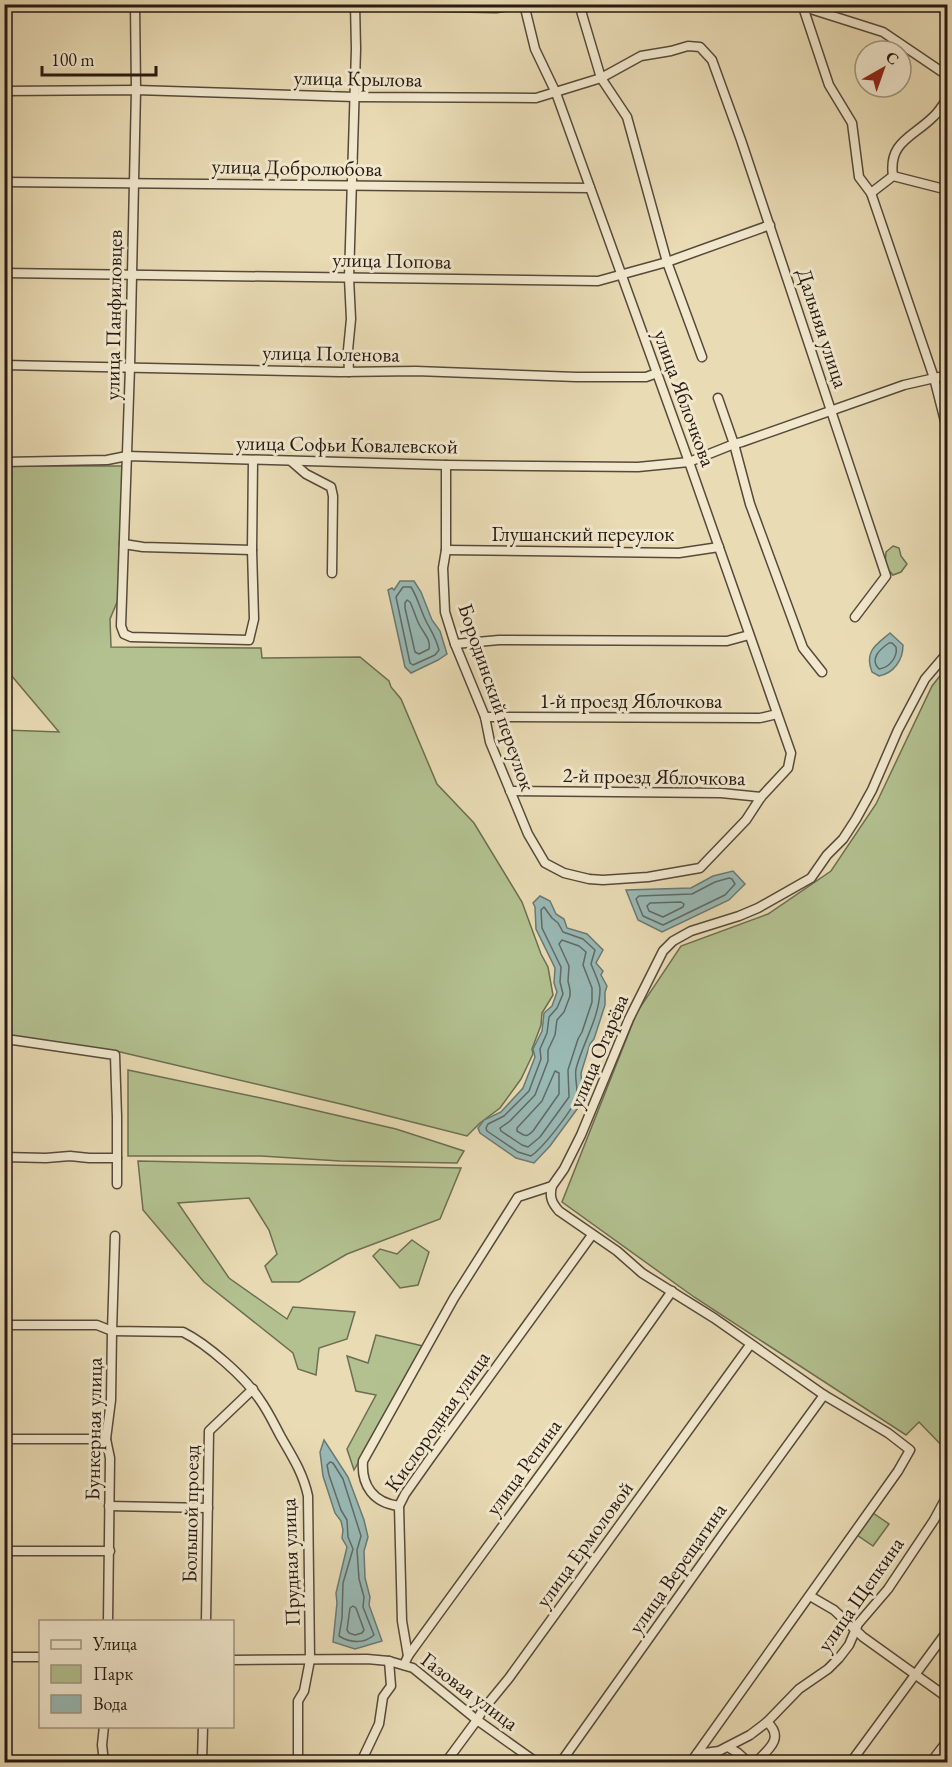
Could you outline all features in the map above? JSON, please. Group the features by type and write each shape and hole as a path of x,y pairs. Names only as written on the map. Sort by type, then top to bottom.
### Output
{"street":[{"name":"улица Панфиловцев","path":"135,4 136,90 128,456 121,626 124,634 131,637 249,640 254,619 252,550"},
{"path":"294,4 496,8 524,4"},
{"name":"улица Яблочкова","path":"524,4 535,49 556,93 690,462 791,756 788,768 761,797 746,820 700,868 648,877 603,880 564,873 545,863"},
{"name":"улица Яблочкова","path":"579,4 601,78 627,117 667,262 702,357"},
{"path":"349,372 355,5"},
{"path":"800,6 885,33 948,76"},
{"path":"800,6 828,84 852,123 860,177 871,193 934,378 948,433"},
{"name":"улица Крылова","path":"4,91 136,90 354,97 536,98 601,78 641,56 688,46 700,47"},
{"name":"Дальняя улица","path":"700,47 712,60 770,225 886,576 855,617"},
{"path":"893,176 891,165 898,146 935,116 948,98"},
{"path":"871,193 893,176"},
{"path":"893,176 948,190"},
{"name":"улица Добролюбова","path":"4,182 590,188"},
{"name":"улица Попова","path":"4,273 598,281 667,262 770,225"},
{"name":"улица Поленова","path":"4,365 349,372 416,371 576,377 646,377 657,373"},
{"name":"улица Софьи Ковалевской","path":"4,462 107,460 128,456 446,465 638,467 690,462 734,444 904,385 948,375"},
{"name":"улица Яблочкова","path":"718,398 734,444 750,504 803,648 822,672"},
{"path":"124,544 142,547 252,550 254,460"},
{"path":"291,460 306,474 331,487 333,496 332,573"},
{"name":"Бородинский переулок","path":"446,465 446,550 443,568 445,612 455,644 485,717 490,742 528,834 545,863"},
{"name":"Глушанский переулок","path":"446,550 679,553 719,547"},
{"path":"455,644 499,640 727,641 749,635"},
{"name":"улица Огарёва","path":"552,1186 564,1169 581,1135 629,1019 663,951 673,941 691,931 759,908 811,878 856,819 925,679 948,652"},
{"name":"1-й проезд Яблочкова","path":"485,717 760,718 777,714"},
{"name":"2-й проезд Яблочкова","path":"510,791 721,793 761,797"},
{"path":"4,1041 13,1040 115,1055 117,1184"},
{"path":"4,1157 117,1158"},
{"path":"552,1186 550,1194 553,1204 559,1211 616,1251 642,1273 714,1318 824,1395"},
{"path":"399,1506 387,1504 372,1494 365,1484 362,1473 363,1461 443,1317 518,1197 552,1186"},
{"name":"Кислородная улица","path":"408,1656 402,1621 399,1506 435,1451 592,1235"},
{"name":"Бункерная улица","path":"108,1620 110,1458 106,1439 111,1400 115,1236"},
{"name":"улица Репина","path":"404,1665 408,1656 672,1291"},
{"name":"Прудная улица","path":"4,1325 97,1325 112,1331 183,1332 215,1353 253,1389 304,1478 308,1496 310,1660 304,1691 298,1701 298,1762"},
{"name":"улица Ермоловой","path":"446,1762 750,1345"},
{"name":"Большой проезд","path":"206,1620 209,1431 253,1389"},
{"name":"улица Щепкина","path":"691,1762 898,1471 910,1450 888,1433 824,1395"},
{"name":"улица Верещагина","path":"561,1762 824,1395"},
{"path":"4,1439 106,1439"},
{"name":"улица Щепкина","path":"697,1754 719,1751 728,1747 768,1722 799,1689 828,1670 849,1645 858,1624 888,1589 934,1520 948,1494"},
{"path":"109,1506 208,1508"},
{"path":"4,1551 110,1551"},
{"path":"810,1596 834,1610 855,1630 948,1698"},
{"path":"851,1762 948,1630"},
{"path":"4,1657 39,1658"},
{"name":"Газовая улица","path":"234,1660 367,1659 389,1661 413,1668 477,1720 536,1762"},
{"path":"361,1762 379,1724 383,1697 391,1686 389,1661"},
{"path":"756,1762 774,1742 773,1728 768,1722"},
{"path":"104,1728 102,1745 104,1762"},
{"path":"203,1728 203,1762"},
{"path":"932,1762 948,1740"},
{"path":"728,1747 748,1762"}],"green space":[{"path":"5,466 123,466 118,600 110,619 111,647 261,648 262,658 360,657 389,681 401,699 437,784 474,823 522,902 548,967 553,995 542,1013 541,1025 532,1049 533,1054 521,1079 500,1108 467,1136 116,1051 5,1037 5,730 59,732 5,668"},
{"path":"893,546 899,548 907,564 901,572 893,575 885,566 886,552"},
{"path":"947,667 947,1451 919,1422 906,1435 694,1297 562,1202 637,1012 681,946 768,914 831,871 876,804 932,686"},
{"path":"128,1070 396,1129 464,1151 457,1163 340,1161 261,1156 128,1156"},
{"path":"138,1161 461,1168 440,1219 347,1254 299,1282 272,1282 265,1266 277,1254 269,1230 249,1198 178,1203 229,1278 287,1319 293,1307 355,1312 347,1339 319,1348 316,1375 298,1369 293,1353 204,1282 143,1210"},
{"path":"412,1240 429,1252 418,1285 400,1288 373,1256 380,1249 397,1254"},
{"path":"376,1335 423,1346 354,1470 347,1449 376,1395 356,1391 347,1356 368,1363"},
{"path":"873,1513 889,1524 873,1546 857,1535"}],"water":[{"path":"400,581 414,581 432,620 440,631 447,654 411,673 405,667 388,590 392,588 394,590"},
{"path":"890,633 903,645 901,656 893,669 879,676 872,672 870,654 876,645"},
{"path":"733,871 745,884 729,900 662,932 638,920 626,890 691,888 713,876"},
{"path":"540,896 550,901 556,914 564,919 567,928 587,934 603,950 596,963 603,971 601,975 607,986 605,1005 581,1073 583,1101 550,1146 534,1163 516,1158 480,1133 478,1128 484,1120 501,1112 523,1088 535,1057 533,1049 542,1031 544,1013 552,1006 557,992 554,983 555,968 536,929 533,903"},
{"path":"324,1440 348,1477 368,1537 364,1551 365,1578 370,1597 369,1605 382,1641 355,1649 333,1642 336,1593 347,1547 342,1538 341,1521 335,1513 323,1476 320,1452"}]}
